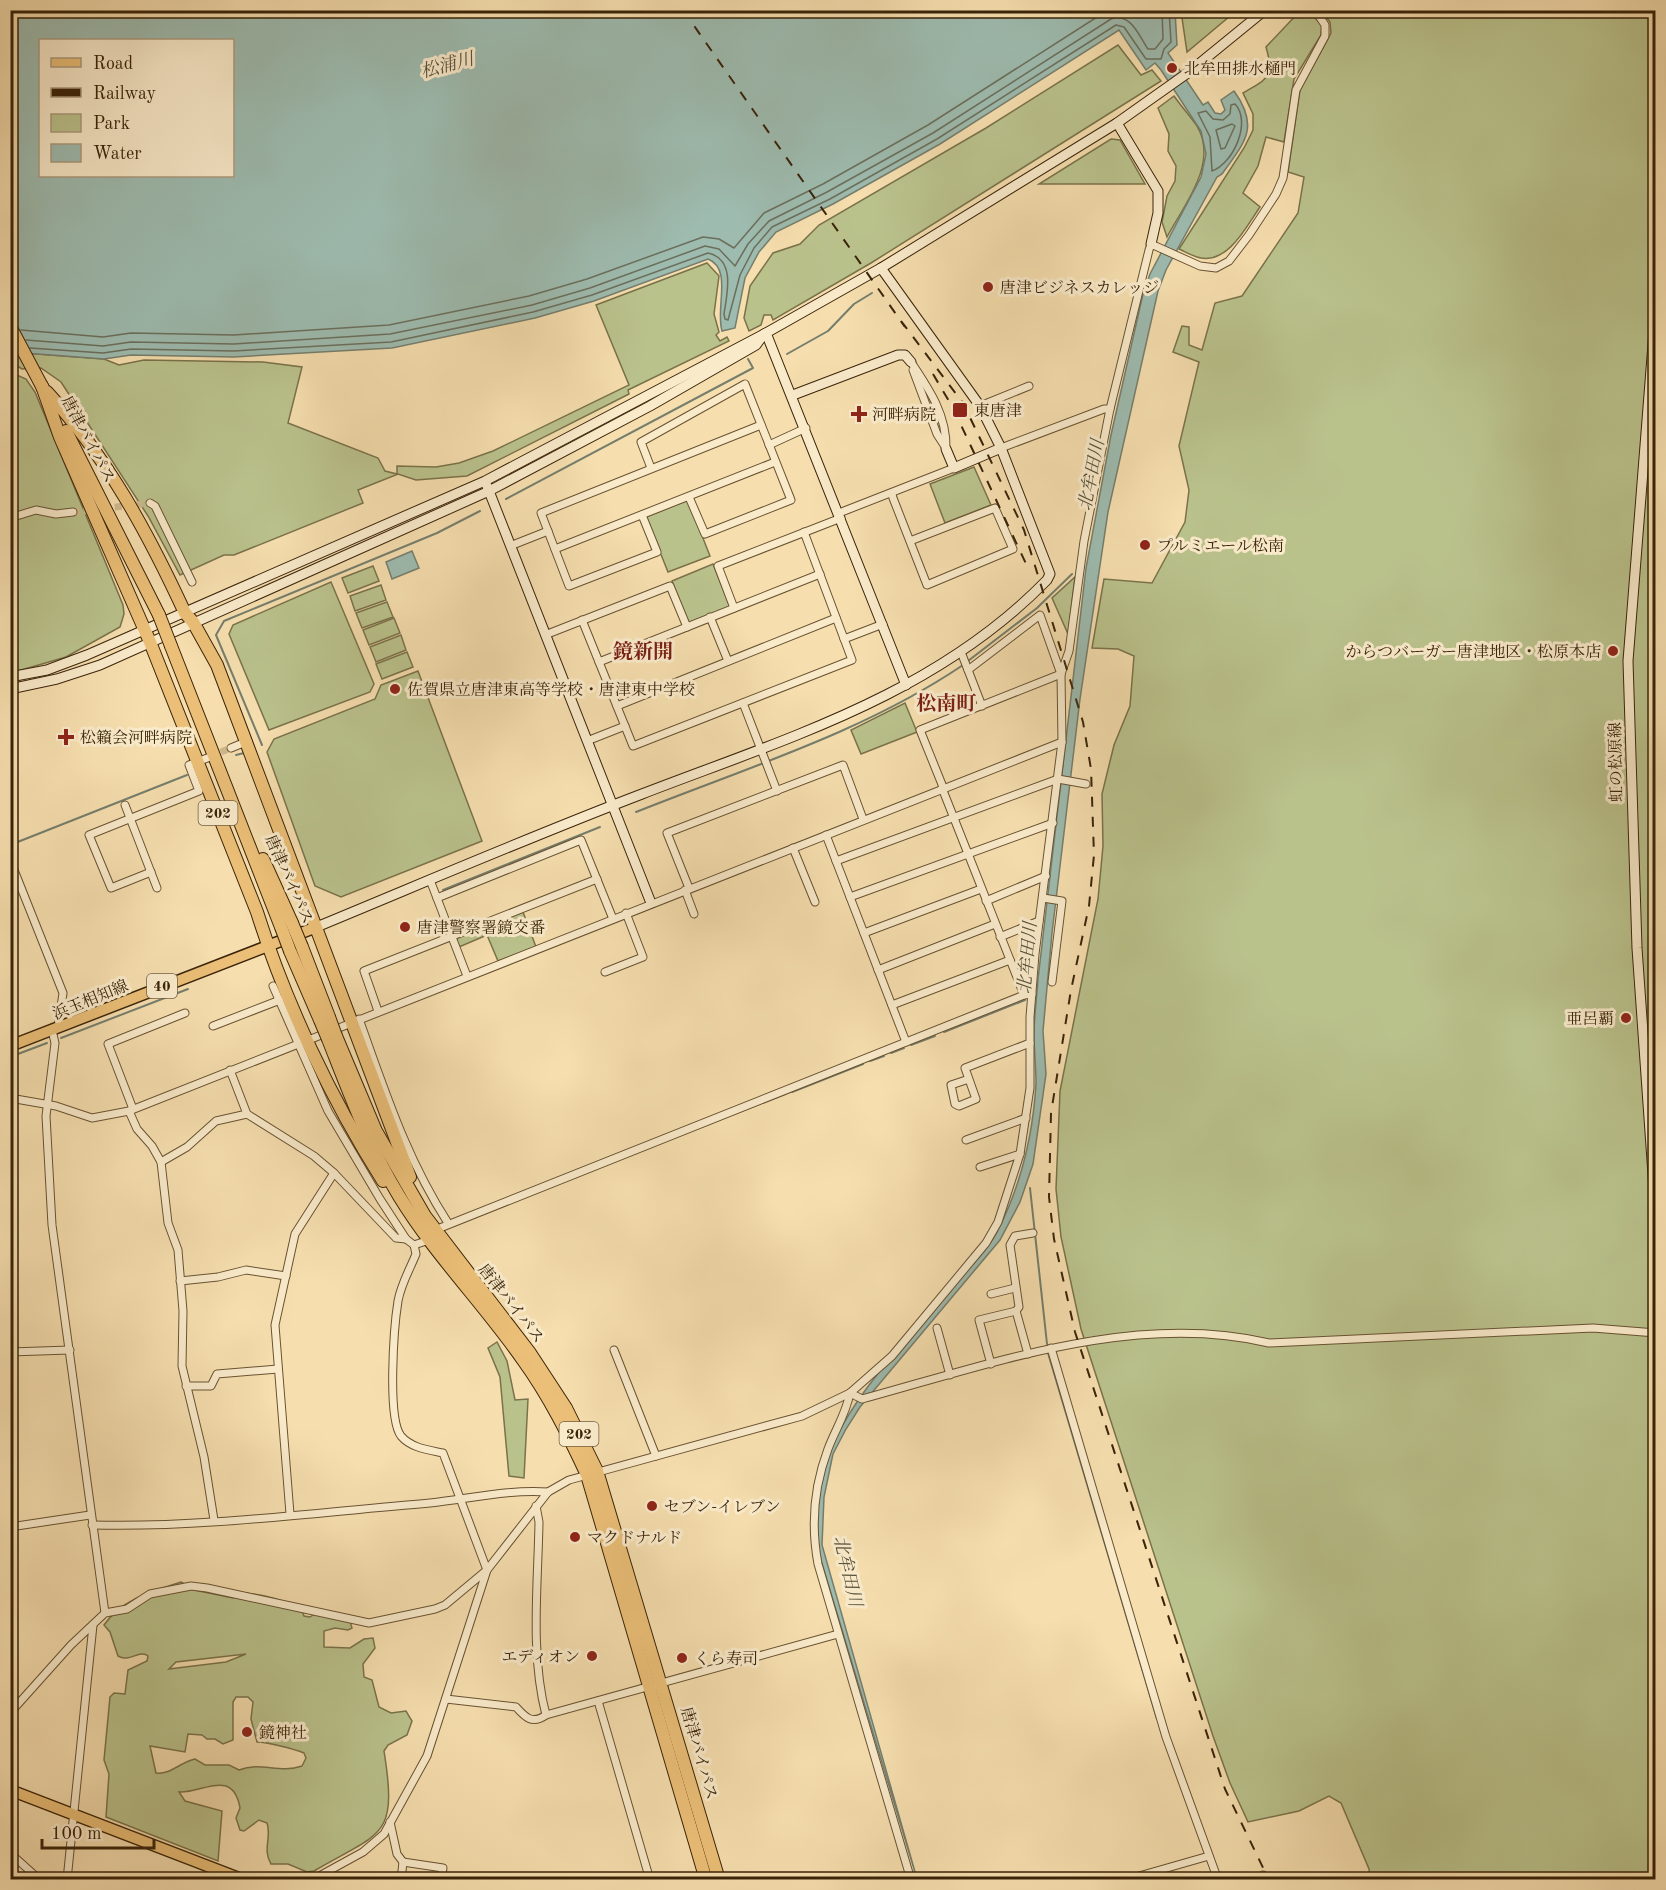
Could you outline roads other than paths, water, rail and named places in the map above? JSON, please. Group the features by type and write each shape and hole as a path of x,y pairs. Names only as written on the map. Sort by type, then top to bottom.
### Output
{"highway":[{"name":"202","path":"10,326 42,386 60,436 147,637 257,912 303,1041 352,1133 397,1204 422,1221"},
{"name":"202","path":"42,386 104,463 152,542 189,617 217,665 248,741 314,928 355,1021 422,1221"},
{"name":"唐津バイパス","path":"42,386 159,615 332,1037 373,1147 399,1196 530,1353 566,1408 592,1473 719,1880"},
{"name":"唐津バイパス","path":"656,1684 706,1880"}],"main road":[{"name":"浜玉相知線","path":"10,1046 314,928"},
{"path":"10,1790 244,1880"}],"street":[{"path":"10,689 75,674 189,617 487,486 881,268 1117,123 1189,72 1265,10"},
{"path":"1155,245 1176,256 1209,268 1223,265 1249,235 1276,194 1290,145 1296,90 1325,36 1325,25 1315,10"},
{"path":"1028,995 1000,937 921,730 1061,674 1069,651 1084,542 1110,409 1155,245 1158,213 1158,191 1117,123"},
{"path":"881,268 980,406 1001,448 1050,573 1047,580 965,662"},
{"name":"虹の松原線","path":"1656,306 1628,661 1637,955 1656,1217"},
{"path":"766,333 793,395 906,685"},
{"path":"793,395 898,355 905,355 932,393 946,431 946,449 954,468"},
{"path":"651,468 641,442 745,384 791,500 705,534 689,497"},
{"path":"980,406 1029,386"},
{"path":"734,608 718,566 1001,448 1104,409 1110,409"},
{"path":"642,515 657,552 569,586 541,513 761,425"},
{"path":"769,445 806,428"},
{"path":"555,549 776,462"},
{"path":"487,486 651,903"},
{"path":"892,494 910,541 927,585 1013,549 995,508 910,541"},
{"path":"150,503 155,506 192,582"},
{"path":"10,518 36,510 56,514 73,512"},
{"path":"510,546 548,531"},
{"path":"582,620 633,746 852,660 804,532"},
{"path":"599,662 820,574"},
{"path":"545,635 670,586 687,627"},
{"path":"314,928 612,806 764,757 906,685 965,662 1040,615 1061,674 1062,742 1044,898 1028,995 1031,1080 1020,1154 1009,1191 986,1243 892,1356 853,1396 821,1470 814,1515 814,1541 818,1564 911,1880"},
{"path":"710,617 728,661"},
{"path":"617,706 836,618"},
{"path":"844,639 883,624"},
{"path":"10,677 57,667 147,637"},
{"path":"965,662 982,706"},
{"path":"743,703 777,791"},
{"path":"587,741 625,726"},
{"path":"231,748 248,741"},
{"path":"10,1098 92,1118 131,1109 1062,742"},
{"path":"151,872 111,888 89,836 198,791 189,765 210,757"},
{"path":"694,914 668,833 843,765 863,819"},
{"path":"836,861 1059,780 1086,784"},
{"path":"125,805 157,888"},
{"path":"849,897 1053,823"},
{"path":"826,835 906,1042"},
{"path":"437,898 581,840 613,919"},
{"path":"793,848 815,902"},
{"path":"10,860 63,993 55,1029 46,1105 52,1225 105,1613"},
{"path":"986,901 1046,876"},
{"path":"378,1011 364,971 597,879"},
{"path":"430,880 467,976"},
{"path":"864,933 981,889"},
{"path":"1044,898 1062,901 1052,982"},
{"path":"605,972 643,957 626,913"},
{"path":"1000,937 1040,921"},
{"path":"878,970 995,924"},
{"path":"892,1005 1010,960"},
{"path":"273,986 303,1041 328,1111 405,1239 414,1245 416,1254 403,1285 396,1314 394,1420 403,1438 413,1446 443,1453 487,1570 427,1756 384,1834 363,1852 312,1880"},
{"path":"414,1245 448,1223 1028,995"},
{"path":"213,1026 280,1000"},
{"path":"185,1013 108,1044 137,1129 152,1146 161,1162 168,1223 178,1250 182,1366 204,1458 214,1520"},
{"path":"355,1021 403,1142 424,1185 448,1223"},
{"path":"969,1079 965,1068 1030,1043"},
{"path":"230,1070 247,1114 314,1156 334,1173 396,1238 405,1239"},
{"path":"161,1162 187,1147 216,1122 247,1114"},
{"path":"966,1140 1026,1118"},
{"path":"980,1167 1020,1154"},
{"path":"290,1514 275,1325 295,1233 334,1173"},
{"path":"1028,1354 1016,1311 1019,1307 1010,1245 1015,1236 1033,1233"},
{"path":"180,1281 218,1277 246,1270 286,1276"},
{"path":"991,1294 1015,1288"},
{"path":"991,1364 979,1320 1016,1311"},
{"path":"937,1328 950,1375"},
{"path":"10,1713 13,1703 105,1613 127,1609 150,1594 191,1586 369,1623 435,1610 445,1605 487,1570 548,1492 569,1480 802,1416 853,1396 876,1395 1075,1342 1157,1335 1242,1336 1269,1343 1593,1328 1656,1333"},
{"path":"1048,1349 1166,1737 1206,1857 1218,1880"},
{"path":"10,1352 70,1350"},
{"path":"614,1350 656,1456"},
{"path":"186,1386 211,1386 217,1374 278,1369"},
{"path":"92,1525 154,1527 548,1492"},
{"path":"536,1506 539,1522 538,1656 541,1696 546,1715"},
{"path":"10,1527 90,1515"},
{"path":"67,1880 93,1625"},
{"path":"446,1699 516,1707 526,1719 533,1720 838,1634"},
{"path":"598,1701 650,1880"},
{"path":"390,1822 397,1854 403,1862 401,1880"},
{"path":"10,1852 40,1880"},
{"path":"1125,1880 1206,1857"},
{"path":"403,1862 443,1868 441,1880"}],"water":[{"name":"松浦川","path":"18,10 1175,11 1177,45 1168,53 1203,105 1208,102 1215,113 1221,114 1225,110 1221,100 1234,91 1242,104 1248,125 1243,143 1222,174 1217,177 1166,270 1158,291 1108,512 1080,699 1052,933 1043,1031 1046,1074 1033,1164 1020,1202 1000,1240 860,1407 846,1429 833,1454 824,1497 822,1545 917,1879 818,1550 816,1509 823,1471 837,1436 856,1403 905,1341 991,1242 1007,1211 1020,1176 1029,1139 1036,1084 1034,1027 1038,979 1086,568 1111,435 1143,294 1150,274 1201,177 1206,154 1201,131 1161,70 1155,63 1146,70 1119,30 940,144 833,204 776,232 759,252 745,278 735,328 722,331 720,311 722,280 720,271 708,259 594,301 535,318 392,348 234,357 131,355 104,359 11,352 10,13"},
{"path":"412,551 419,568 392,579 386,562"}],"waterway":[{"path":"787,354 828,331 854,304 872,293"},
{"path":"506,499 753,368 748,359"},
{"path":"262,745 216,635 224,621 437,533 480,511"},
{"path":"968,661 1037,608 1072,574"},
{"path":"636,812 762,764 845,729 925,689 963,665"},
{"path":"236,755 244,753"},
{"path":"10,845 187,775"},
{"path":"443,890 600,827"},
{"path":"61,1038 188,989"},
{"name":"北牟田川","path":"944,1032 1025,1000"},
{"path":"911,1045 935,1036"},
{"path":"10,1057 47,1043"},
{"path":"891,1053 904,1048"},
{"path":"870,1061 884,1056"},
{"path":"792,1092 863,1064"},
{"path":"696,1129 785,1094"},
{"path":"1030,1188 1048,1353 1157,1719"}],"tunnel":[{"path":"73,512 150,503"},
{"path":"211,756 231,748"}],"railway":[{"path":"683,10 905,327"},
{"path":"901,321 963,403 1024,530 1083,722 1091,769 1094,855 1089,906 1071,990 1051,1113 1049,1197 1054,1239 1075,1332 1225,1789 1269,1880"},
{"path":"933,374 953,408 1028,568"}],"place":[{"name":"北牟田排水樋門","path":"1172,68"},
{"name":"唐津ビジネスカレッジ","path":"988,287"},
{"name":"東唐津","path":"960,410"},
{"name":"河畔病院","path":"859,414"},
{"name":"プルミエール松南","path":"1145,545"},
{"name":"からつバーガー唐津地区・松原本店","path":"1613,651"},
{"name":"佐賀県立唐津東高等学校・唐津東中学校","path":"395,689"},
{"name":"松籟会河畔病院","path":"66,737"},
{"name":"唐津警察署鏡交番","path":"405,927"},
{"name":"亜呂覇","path":"1626,1018"},
{"name":"セブン-イレブン","path":"652,1506"},
{"name":"マクドナルド","path":"575,1537"},
{"name":"エディオン","path":"592,1656"},
{"name":"くら寿司","path":"682,1658"},
{"name":"鏡神社","path":"247,1732"}],"district":[{"name":"鏡新開","path":"643,651"},
{"name":"松南町","path":"946,703"}]}
